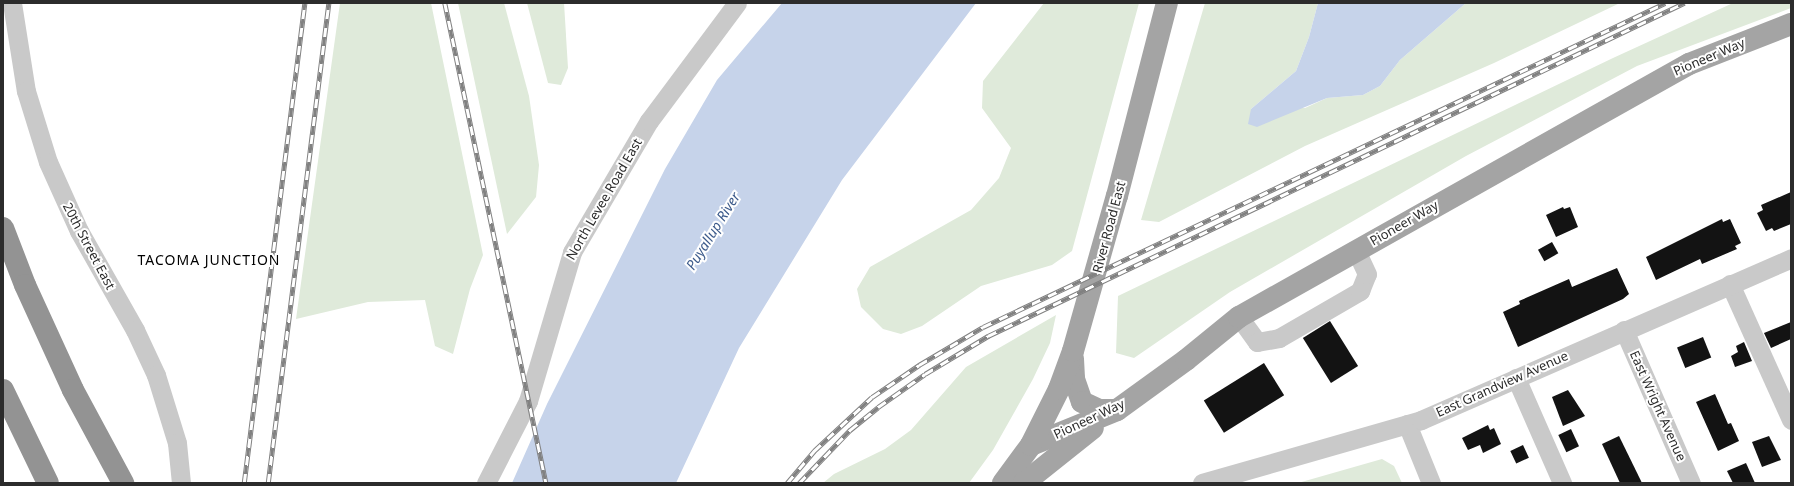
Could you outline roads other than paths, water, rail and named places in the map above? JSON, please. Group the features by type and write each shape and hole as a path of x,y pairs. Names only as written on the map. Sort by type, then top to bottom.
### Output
{"highway":[{"path":"3,228 25,285 73,390 123,483"},
{"path":"3,390 8,408 48,483"}],"main road":[{"name":"River Road East","path":"1003,483 1031,445 1059,389 1073,351 1117,196 1167,3"},
{"name":"Pioneer Way","path":"1031,445 1117,410 1186,360 1239,317 1689,64 1791,24"},
{"path":"1073,351 1074,379 1082,402 1099,410 1117,410"},
{"path":"1024,483 1117,410"}],"street":[{"name":"20th Street East","path":"12,3 26,90 45,155 79,231 135,330 156,375 177,443 181,483"},
{"name":"North Levee Road East","path":"486,483 528,401 572,252 650,121 737,3"},
{"path":"1239,317 1257,342 1279,338 1360,291 1367,274 1356,250"},
{"name":"East Grandview Avenue","path":"1202,483 1407,424 1791,258"},
{"path":"1730,284 1791,420"},
{"name":"East Wright Avenue","path":"1624,330 1691,483"},
{"path":"1516,378 1562,483"},
{"path":"1407,424 1431,483"}],"water":[{"name":"Puyallup River","path":"782,3 976,3 842,180 739,348 676,483 512,483 547,404 665,169 717,80"},
{"path":"1318,3 1466,3 1400,60 1380,86 1363,95 1327,98 1257,127 1248,124 1251,109 1296,71 1309,37"}],"railway":[{"path":"244,483 305,3"},
{"path":"268,483 329,3"},
{"path":"445,3 546,483"},
{"path":"787,483 814,451 872,397 919,365 983,327 1665,3"},
{"path":"799,483 850,430 878,407 925,374 988,336 1684,3"}],"district":[{"name":"TACOMA JUNCTION","path":"209,260"}]}
